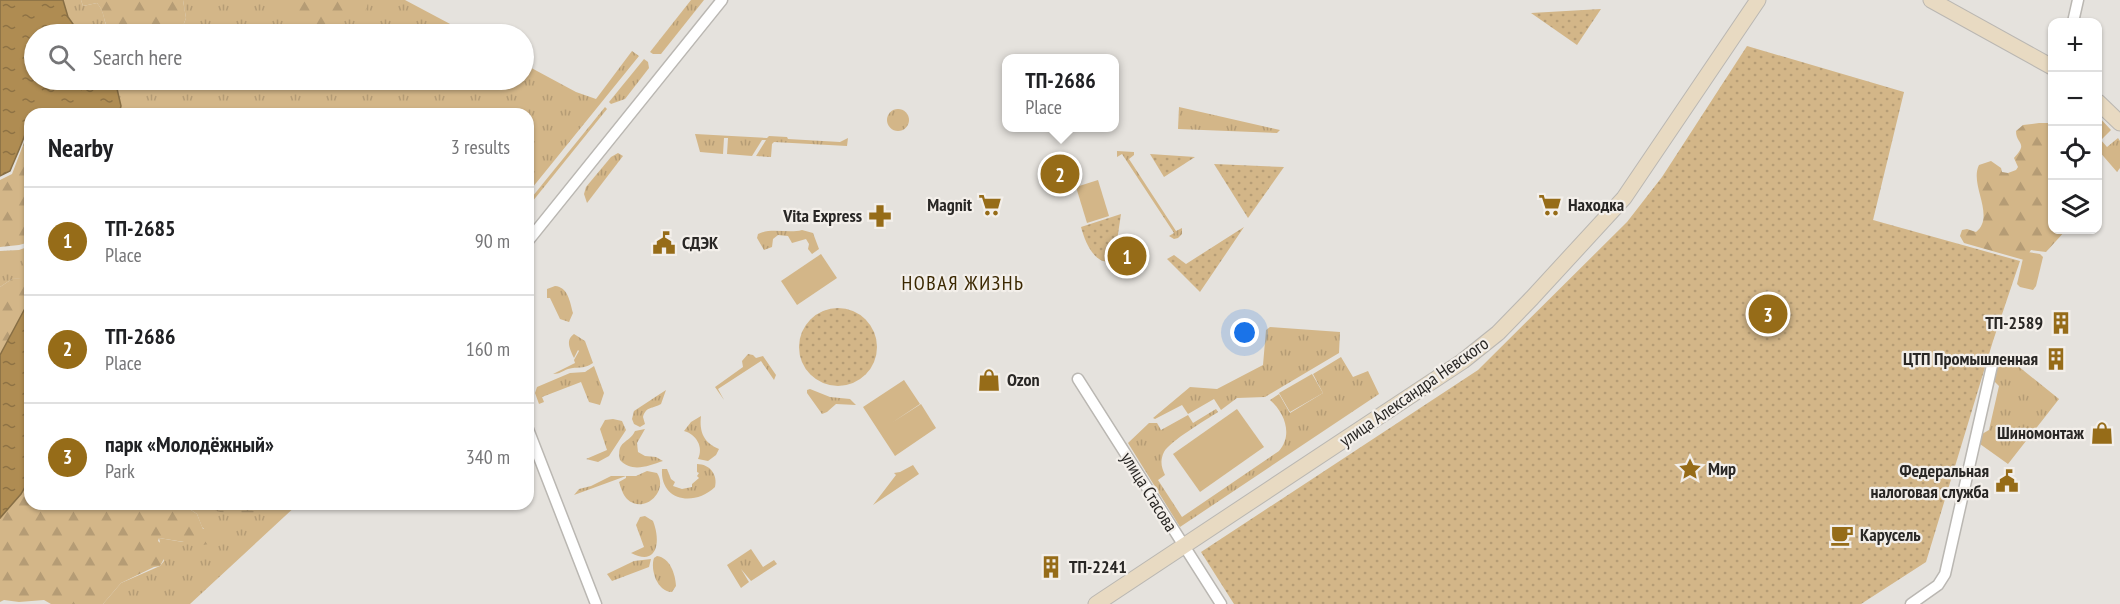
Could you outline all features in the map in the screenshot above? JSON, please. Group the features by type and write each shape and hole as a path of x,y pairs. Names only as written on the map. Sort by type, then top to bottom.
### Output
{"street":[{"path":"534,234 722,0"},
{"name":"улица Александра Невского","path":"1096,604 1456,366 1498,333 1624,198 1758,0"},
{"path":"2074,18 2078,0"},
{"path":"1940,2 2048,66"},
{"path":"2102,107 2120,123"},
{"path":"1911,604 1938,585 1945,574 1993,361"},
{"name":"улица Стасова","path":"1078,379 1221,604"},
{"path":"534,444 596,604"}],"green space":[{"path":"63,0 81,0 83,6 97,3 106,24 73,24 68,17"},
{"path":"81,0 183,0 186,18 184,24 106,24 97,3 83,6"},
{"path":"183,0 405,0 450,24 184,24 186,18"},
{"path":"276,0 367,0 366,10 361,14 352,10 345,12 336,24 302,24 284,12 282,4"},
{"path":"691,0 704,0 661,54 650,52"},
{"path":"1601,9 1577,45 1531,13"},
{"path":"1747,46 1904,92 1873,220 2020,261 1993,341 1926,562 1861,604 1234,604 1201,552 1478,370 1627,222 1662,177"},
{"path":"632,51 639,56 534,186 534,108 120,108 117,90 534,90 534,69 576,92 596,99"},
{"path":"644,59 648,62 649,68 625,99 611,104 609,102"},
{"path":"605,107 607,109 534,200 534,195"},
{"path":"1179,107 1280,130 1277,133 1178,129"},
{"path":"898,109 906,112 909,120 906,128 898,131 890,128 887,120 890,112"},
{"path":"2102,120 2111,130 2102,139"},
{"path":"2048,123 2048,234 2062,234 2046,252 2031,250 2024,260 1964,243 1960,236 1962,230 1976,232 1984,218 1977,182 1979,165 1991,161 2001,168 2002,172 2008,173 2016,170 2018,167 2014,158 2021,146 2016,131 2023,125"},
{"path":"695,134 767,138 769,136 840,142 848,138 847,146 774,142 771,157 756,156 766,140 762,140 752,156 727,154 728,138 724,138 723,154 700,152"},
{"path":"2118,138 2120,141 2120,168 2117,172 2102,155 2102,141 2107,147"},
{"path":"24,143 24,244 0,247 0,180 12,174"},
{"path":"1117,151 1134,152 1129,159 1176,231 1182,228 1182,234 1178,238 1174,239 1169,236 1174,233 1122,154 1117,157"},
{"path":"618,153 623,156 587,203 584,194 586,187 611,157"},
{"path":"1150,154 1195,157 1164,177"},
{"path":"1214,164 1284,167 1248,218"},
{"path":"1098,180 1109,216 1087,223 1076,187"},
{"path":"1121,214 1114,261 1101,260 1088,246 1081,227"},
{"path":"1244,227 1200,292 1167,259 1174,255 1186,264"},
{"path":"802,230 813,233 819,249 812,254 808,249 809,244 806,239 792,243 788,236 778,235 773,239 772,247 764,250 757,238 758,234 763,232"},
{"path":"24,248 24,278 12,279 0,287 0,251"},
{"path":"2028,252 2040,254 2043,257 2033,290 2017,284 2024,254"},
{"path":"821,254 837,278 797,305 781,281"},
{"path":"24,278 24,310 0,355 0,287 12,279"},
{"path":"555,286 566,292 573,313 569,322 560,319 550,298 547,298 547,289"},
{"path":"838,308 853,311 865,320 874,332 877,347 874,362 865,374 853,383 838,386 823,383 811,374 802,362 799,347 802,332 811,320 823,311"},
{"path":"1270,327 1340,332 1339,353 1265,397 1237,398 1221,410 1214,399 1188,414 1182,405 1153,418 1190,387 1217,389 1263,365 1266,330"},
{"path":"574,334 585,341 593,363 553,374 575,363 574,360 579,351 574,358 569,342"},
{"path":"748,354 756,358 763,356 776,375 774,380 761,361 718,389 724,400 715,387 743,367 742,361"},
{"path":"1341,357 1353,377 1368,371 1379,394 1180,527 1128,443 1149,423 1157,423 1161,430 1188,415 1193,423 1216,409 1218,412 1173,442 1163,455 1165,475 1158,480 1182,517 1279,451 1286,438 1285,424 1280,411 1270,400 1279,394 1290,413 1323,393 1313,374"},
{"path":"2005,360 2013,362 2059,399 2008,464 1980,444 1982,434 1989,430 1999,386 1993,380 1998,362"},
{"path":"594,366 604,393 600,405 589,402 581,382 542,397 544,402 539,404 535,393 537,387 570,373 585,372"},
{"path":"1312,374 1323,393 1290,412 1279,393"},
{"path":"904,380 920,404 893,422 921,404 936,428 895,456 863,407"},
{"path":"810,389 830,397 850,399 856,405 836,404 822,414 807,393"},
{"path":"666,390 661,404 644,413 645,424 640,427 634,424 632,419 634,411"},
{"path":"1237,409 1264,447 1200,492 1173,454"},
{"path":"701,416 701,427 706,440 719,449 716,455 708,461 698,459 700,450 698,442 684,431 691,422"},
{"path":"605,420 622,421 626,430 609,456 598,462 586,459 607,450 600,429"},
{"path":"645,429 637,443 638,452 663,461 640,467 625,464 620,460 621,445 635,431"},
{"path":"697,464 702,464 712,471 715,487 698,497 688,499 672,494 666,488 662,469 667,469 671,479 675,482 673,486 682,489 692,487 692,484 699,478"},
{"path":"913,465 919,474 873,505 896,475 894,473"},
{"path":"647,471 657,473 660,487 653,499 647,503 634,503 627,499 619,482 626,476 636,476"},
{"path":"611,476 626,476 574,495 579,489"},
{"path":"24,489 24,510 191,510 197,514 203,529 213,529 214,534 209,544 203,545 159,538 158,541 165,547 166,555 160,566 121,583 103,604 51,604 44,600 19,602 4,600 0,602 0,518"},
{"path":"191,510 292,510 190,604 103,604 121,583 160,566 164,561 159,538 183,542 205,530 197,514"},
{"path":"215,510 252,510 256,512 256,516 249,517"},
{"path":"645,516 653,521 657,536 655,550 647,557 631,553 644,547 636,525 640,517"},
{"path":"751,549 763,567 774,560 777,564 751,581 741,569 749,582 741,588 727,565"},
{"path":"657,556 662,557 673,571 676,586 672,592 662,588 656,579 653,563"},
{"path":"651,559 649,567 612,581 607,574 634,561"}],"water":[{"path":"0,0 63,0 68,17 73,24 24,24 24,90 117,90 120,108 24,108 24,136 10,171 0,176"},
{"path":"24,310 24,489 0,518 0,355"}],"place":[{"name":"ТП-2686","path":"1060,174"},
{"name":"Magnit","path":"990,205"},
{"name":"Находка","path":"1550,205"},
{"name":"Vita Express","path":"880,216"},
{"name":"СДЭК","path":"664,243"},
{"name":"ТП-2685","path":"1127,256"},
{"name":"парк «Молодёжный»","path":"1768,314"},
{"name":"ТП-2589","path":"2061,323"},
{"name":"ЦТП Промышленная","path":"2056,359"},
{"name":"Ozon","path":"989,380"},
{"name":"Шиномонтаж","path":"2102,433"},
{"name":"Мир","path":"1690,469"},
{"name":"Федеральная налоговая служба","path":"2007,481"},
{"name":"Карусель","path":"1842,535"},
{"name":"ТП-2241","path":"1051,567"}],"district":[{"name":"НОВАЯ ЖИЗНЬ","path":"963,283"}]}
